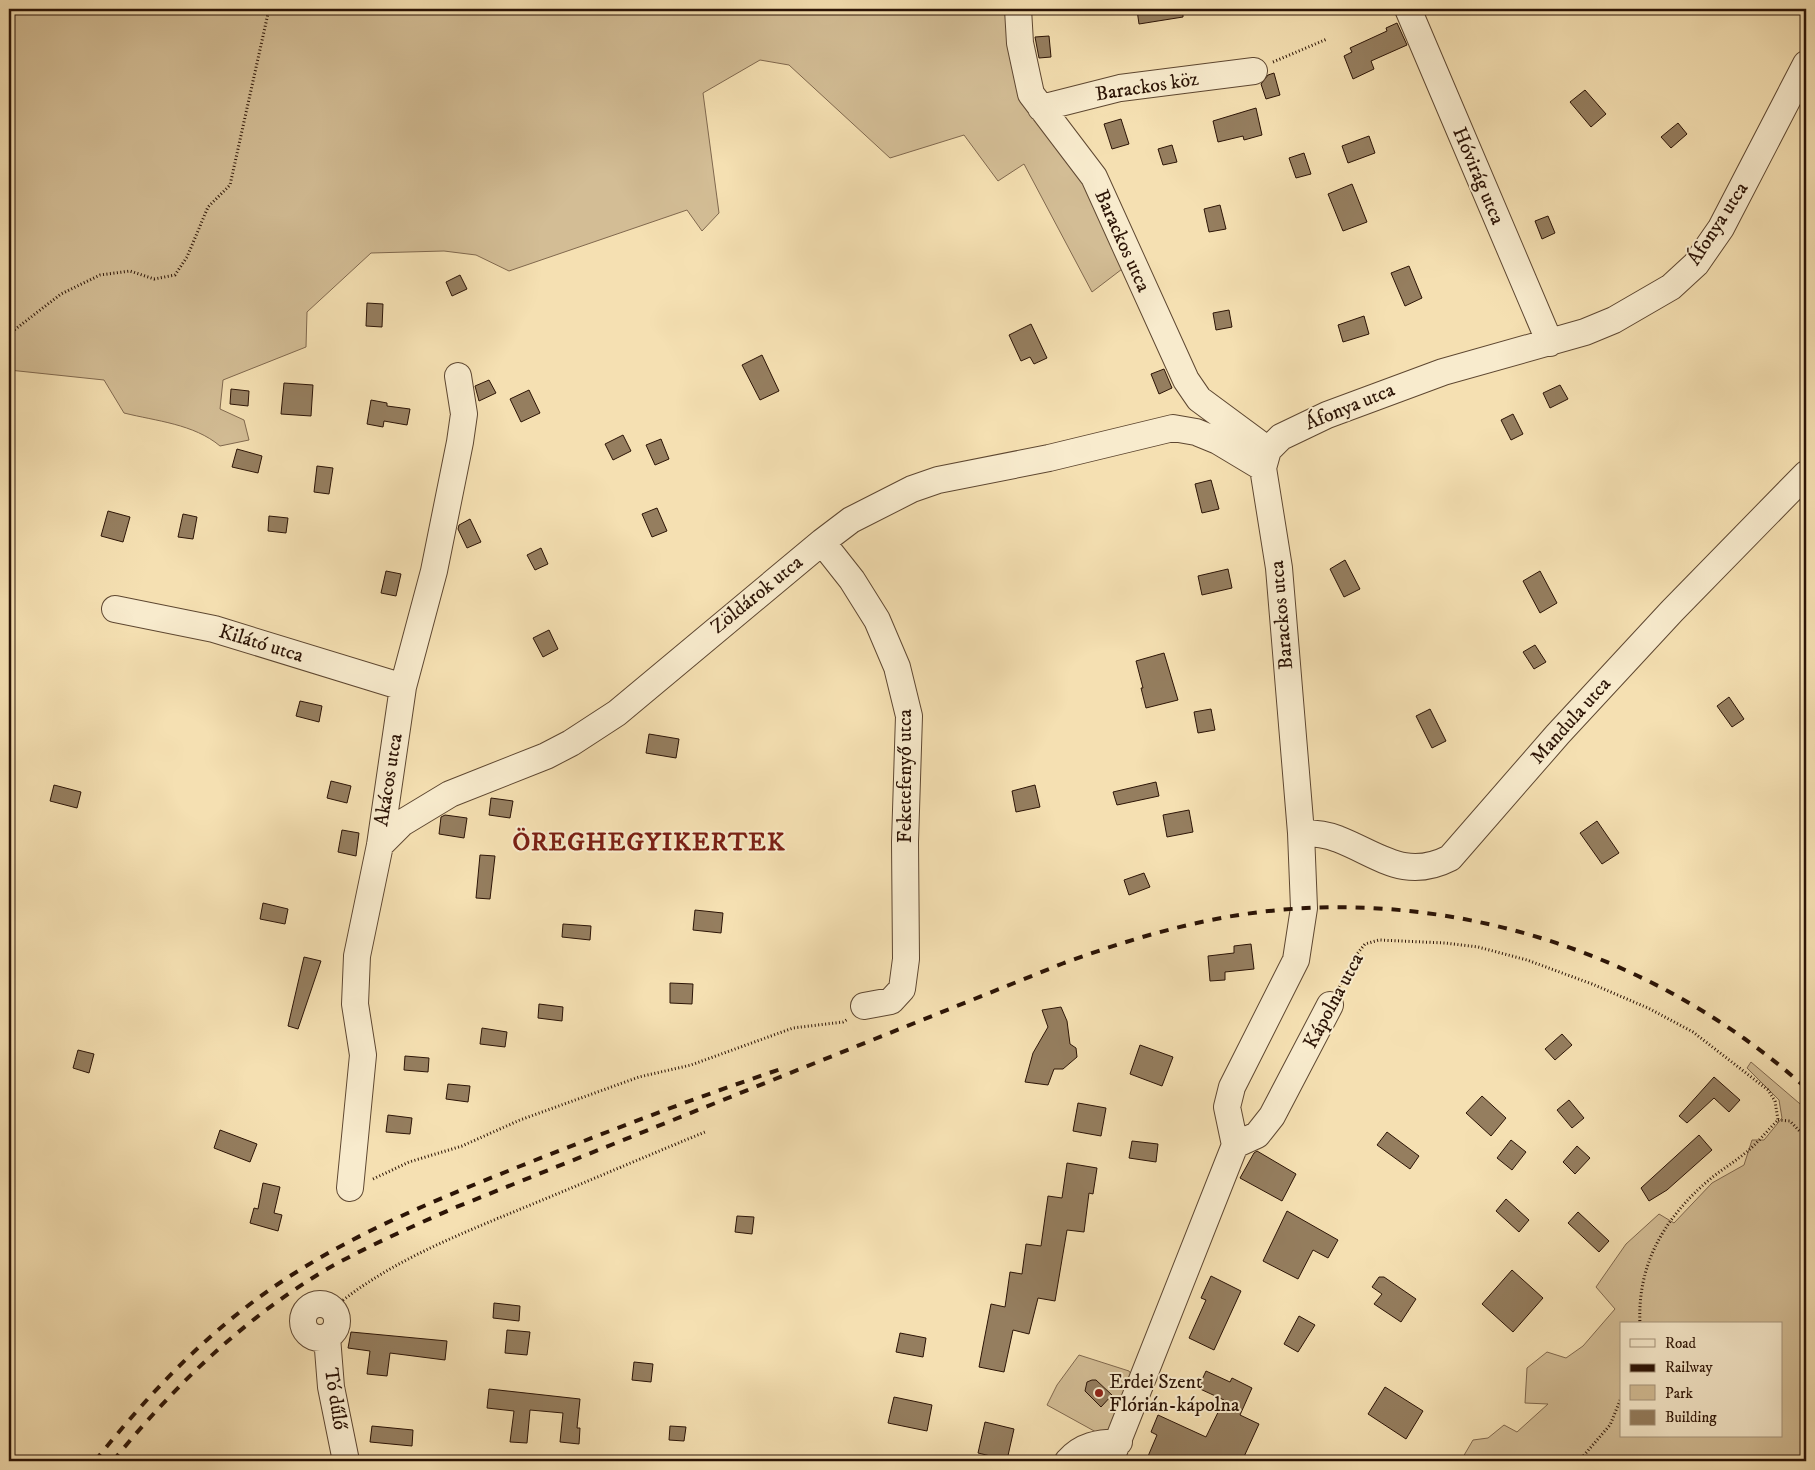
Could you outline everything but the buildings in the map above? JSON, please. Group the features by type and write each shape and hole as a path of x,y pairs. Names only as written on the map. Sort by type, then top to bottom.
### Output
{"street":[{"name":"Barackos utca","path":"1018,9 1020,43 1031,94 1094,177 1186,380 1199,399 1265,459 1280,568 1301,832"},
{"name":"Hóvirág utca","path":"1408,9 1550,343"},
{"name":"Áfonya utca","path":"1265,459 1281,437 1327,414 1398,388 1484,360 1550,343 1606,323 1639,307 1671,287 1696,264 1721,228 1806,64"},
{"name":"Barackos köz","path":"1041,108 1120,88 1254,71"},
{"name":"Akácos utca","path":"350,1188 363,1055 355,1004 357,956 380,845 403,687 434,571 460,442 464,414 458,376"},
{"name":"Zöldárok utca","path":"380,845 402,823 450,794 546,756 571,743 616,713 851,520 912,489 938,480 1049,458 1173,428 1196,432 1265,459"},
{"name":"Mandula utca","path":"1301,832 1323,834 1339,839 1396,866 1415,868 1436,865 1450,858 1558,734 1665,618 1806,474"},
{"name":"Feketefenyő utca","path":"822,542 852,580 877,620 897,667 909,716 904,842 906,959 902,989 891,1001 864,1006"},
{"name":"Kilátó utca","path":"115,609 214,629 403,687"},
{"path":"1068,1461 1076,1452 1096,1443 1114,1451 1235,1145 1227,1107 1232,1087 1296,960 1304,908 1301,832"},
{"name":"Kápolna utca","path":"1235,1145 1257,1135 1272,1116 1330,1005"},
{"name":"Tó dűlő","path":"332,1309 323,1304 312,1305 304,1314 303,1325 310,1335 321,1338 327,1337 331,1387 346,1461"}],"path":[{"path":"9,334 61,294 100,275 130,271 154,279 174,275 187,257 208,207 230,185 269,9"},
{"path":"1254,71 1327,38"},
{"name":"Kápolna utca","path":"1330,1005 1357,954 1365,944 1379,940 1478,947 1555,971 1648,1008 1693,1032 1768,1090 1775,1100 1778,1120"},
{"path":"350,1188 409,1162 462,1146 520,1120 639,1077 691,1065 794,1028 843,1022 864,1006"},
{"path":"1640,1322 1639,1301 1648,1259 1673,1217 1708,1181 1749,1150 1778,1120 1790,1121 1806,1138"},
{"path":"332,1309 383,1273 452,1237 705,1132"},
{"path":"1579,1461 1610,1425 1620,1400"}],"green space":[{"path":"9,9 1013,9 1024,97 1091,181 1126,266 1092,292 1024,164 998,181 964,135 890,158 789,65 760,60 703,93 719,213 702,231 687,210 509,271 476,255 444,251 371,253 307,312 306,347 223,380 220,409 244,420 249,440 220,446 187,428 124,413 104,380 9,370"},
{"path":"1751,1062 1806,1109 1806,1461 1462,1461 1473,1440 1488,1438 1504,1425 1517,1432 1548,1404 1525,1403 1527,1368 1547,1352 1566,1358 1583,1346 1615,1309 1596,1287 1626,1244 1659,1214 1674,1223 1712,1183 1744,1165 1752,1140 1764,1140 1782,1118 1779,1100 1747,1068"},
{"path":"1079,1355 1129,1371 1136,1381 1113,1437 1096,1432 1047,1405 1057,1385"}],"railway":[{"path":"113,1461 185,1380 238,1332 296,1289 327,1269 374,1245 454,1208 1064,963 1135,939 1206,921 1286,909 1367,908 1447,916 1526,934 1602,960 1675,995 1743,1038 1806,1088"},
{"path":"95,1461 147,1400 184,1361 224,1325 276,1285 342,1245 411,1211 482,1181 650,1116 784,1068"}],"place":[{"name":"Erdei Szent Flórián-kápolna","path":"1099,1393"}],"district":[{"name":"ÖREGHEGYIKERTEK","path":"649,842"}]}
